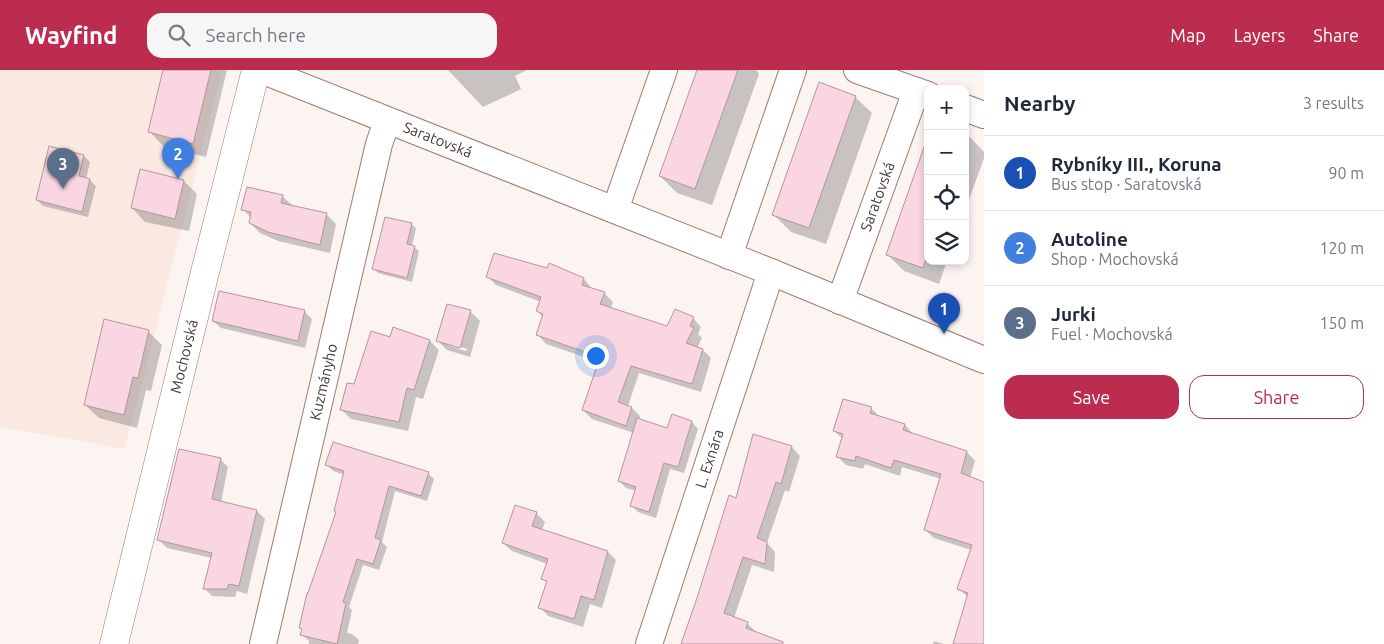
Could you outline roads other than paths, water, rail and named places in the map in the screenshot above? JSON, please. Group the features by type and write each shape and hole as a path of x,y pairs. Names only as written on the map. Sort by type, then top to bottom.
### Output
{"street":[{"name":"Mochovská","path":"114,644 256,70"},
{"name":"Saratovská","path":"261,70 771,272 984,360"},
{"path":"615,210 664,70"},
{"path":"729,256 794,70"},
{"name":"Saratovská","path":"840,301 922,93 857,70"},
{"path":"969,109 984,115"},
{"name":"Kuzmányho","path":"263,644 379,144 388,121"},
{"name":"L. Exnára","path":"649,644 771,272"}],"place":[{"name":"Autoline","path":"178,179"},
{"name":"Jurki","path":"63,189"},
{"name":"Rybníky III., Koruna","path":"944,334"}]}
